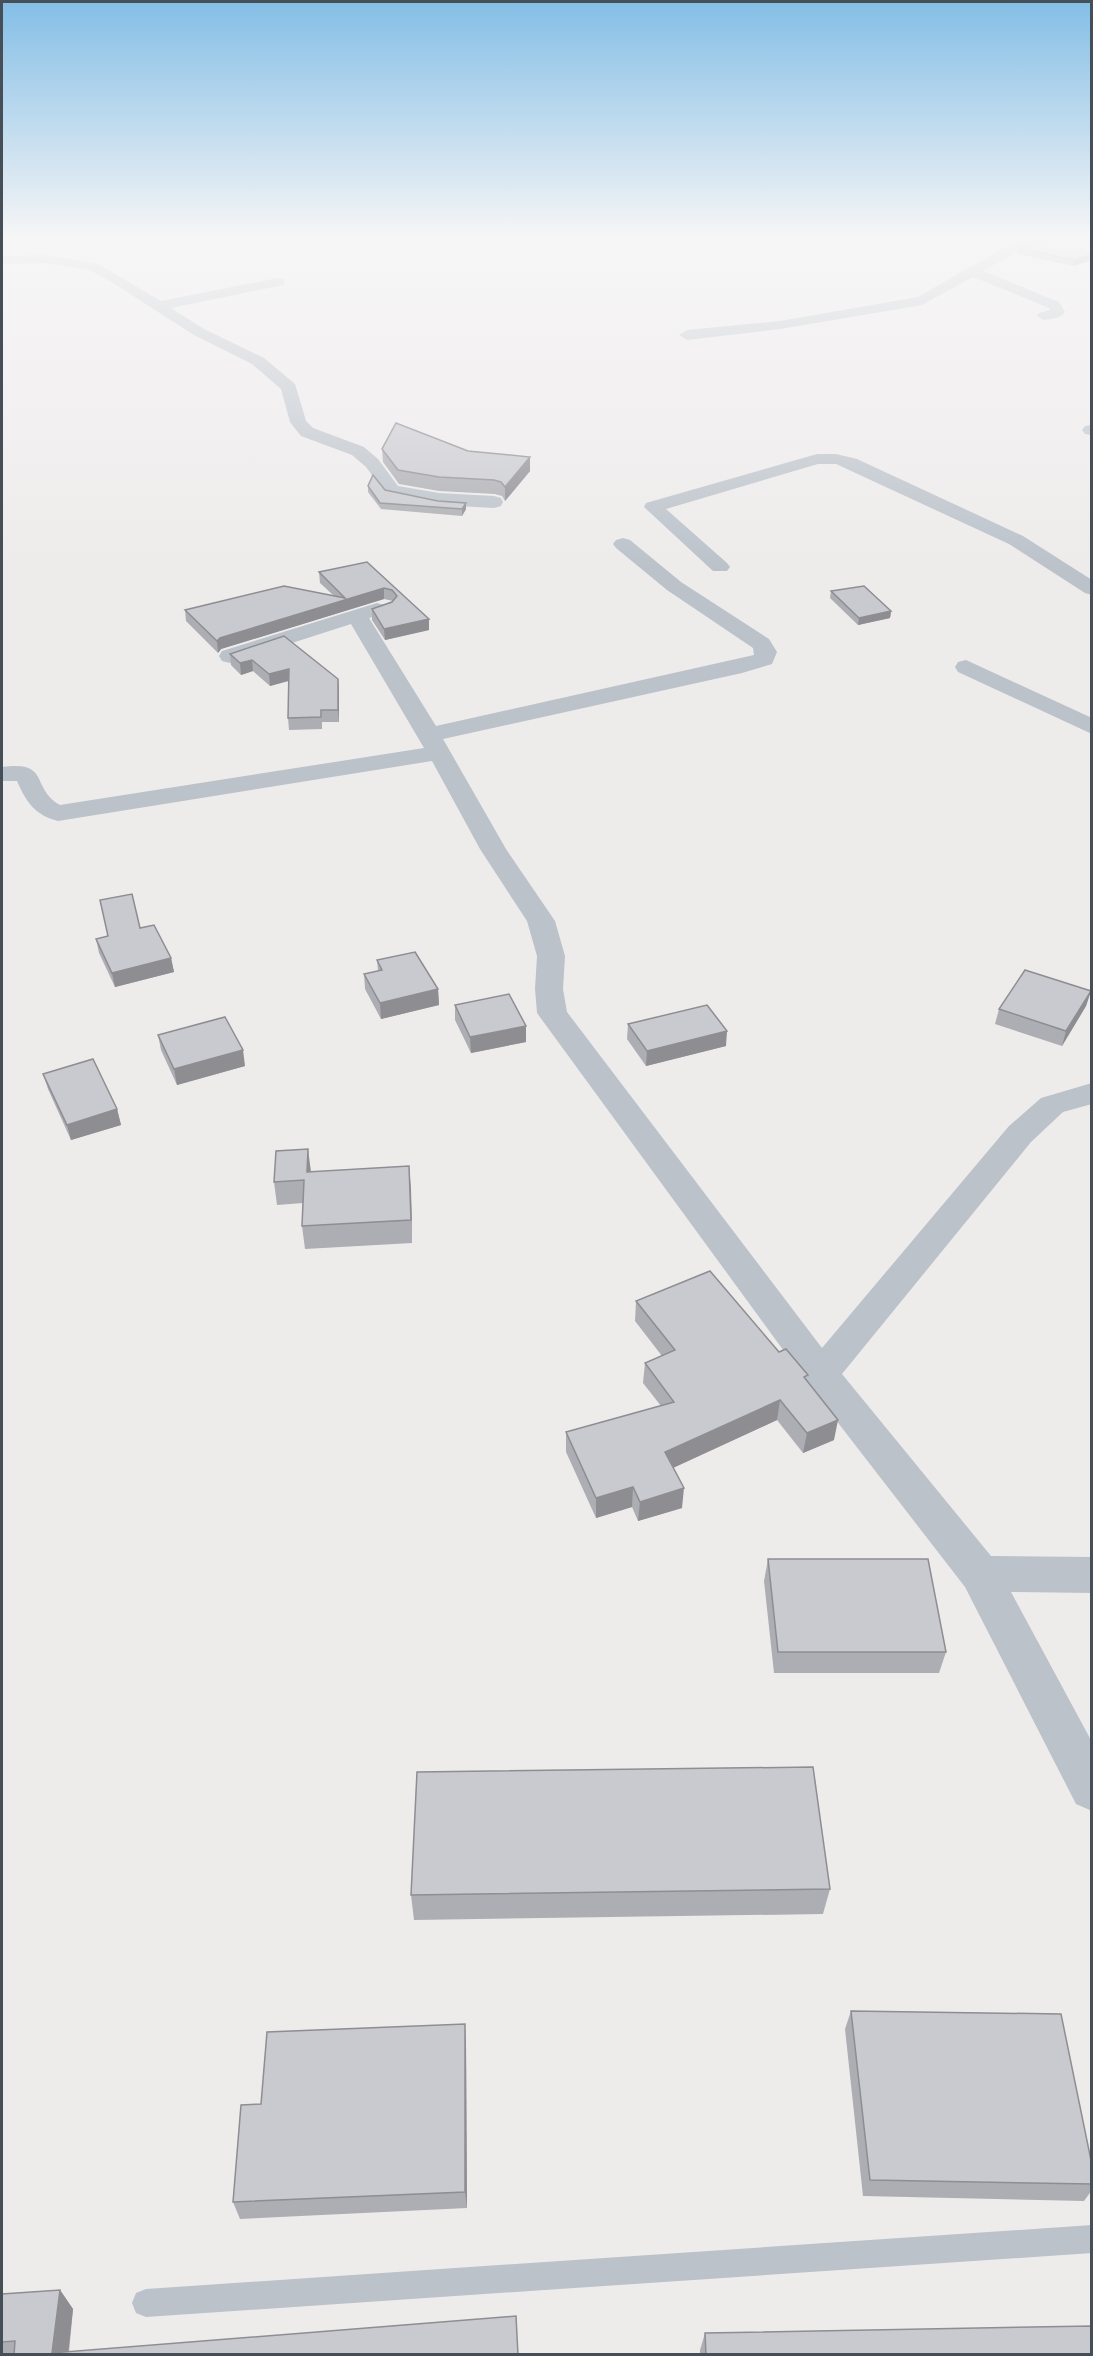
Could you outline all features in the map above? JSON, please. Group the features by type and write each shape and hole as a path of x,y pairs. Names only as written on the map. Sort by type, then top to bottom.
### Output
{"street":[{"path":"231,348 258,361 289,387 298,422 307,432 358,451 372,463 392,490 439,499 494,502"},
{"path":"720,567 653,507 817,459 836,459 851,463 1016,540 1092,589"},
{"path":"2,774 19,772 27,777 38,802 47,810 58,813 434,744 764,659 766,652 761,644 674,586 623,544"},
{"path":"230,656 371,611 434,744 493,849 541,921 551,956 549,989 552,1013 821,1374 980,1574 1092,1789"},
{"path":"966,667 1092,728"},
{"path":"821,1374 1020,1134 1052,1105 1092,1093"},
{"path":"980,1574 1092,1575"}],"lane":[{"path":"146,2303 1092,2239"}],"building":[{"path":"396,423 468,451 530,457 505,487 501,482 494,480 439,477 398,470 382,449"},
{"path":"373,475 385,490 438,501 466,503 462,509 380,503 368,486"},
{"path":"367,562 429,619 384,629 372,609 392,602 397,596 392,590 384,588 220,638 217,641 185,610 284,586 345,598 319,572"},
{"path":"864,586 891,611 859,618 831,591"},
{"path":"284,636 338,679 338,710 321,710 321,717 288,718 289,669 269,674 252,660 240,663 230,654"},
{"path":"132,894 140,928 154,925 171,958 112,973 96,939 108,936 100,900"},
{"path":"415,952 438,989 380,1003 364,974 382,970 377,960"},
{"path":"1025,970 1091,991 1066,1031 999,1009"},
{"path":"509,994 526,1026 470,1037 455,1005"},
{"path":"707,1005 727,1031 647,1051 628,1024"},
{"path":"225,1017 243,1050 174,1069 158,1035"},
{"path":"93,1059 117,1109 67,1125 43,1074"},
{"path":"308,1149 307,1172 409,1166 411,1220 302,1226 304,1180 274,1182 276,1151"},
{"path":"710,1271 779,1352 786,1349 808,1375 804,1377 838,1420 807,1433 780,1400 665,1452 684,1488 640,1502 633,1487 596,1498 566,1432 674,1402 645,1363 675,1350 636,1301"},
{"path":"768,1559 928,1559 946,1652 778,1652"},
{"path":"813,1767 830,1889 411,1895 417,1772"},
{"path":"851,2011 1061,2014 1092,2165 1092,2184 870,2180"},
{"path":"465,2024 465,2192 233,2202 241,2105 261,2104 267,2032"},
{"path":"60,2290 52,2353 516,2316 518,2355 14,2355 15,2341 2,2342 2,2294"},
{"path":"1092,2326 1092,2355 706,2355 705,2333"}]}
